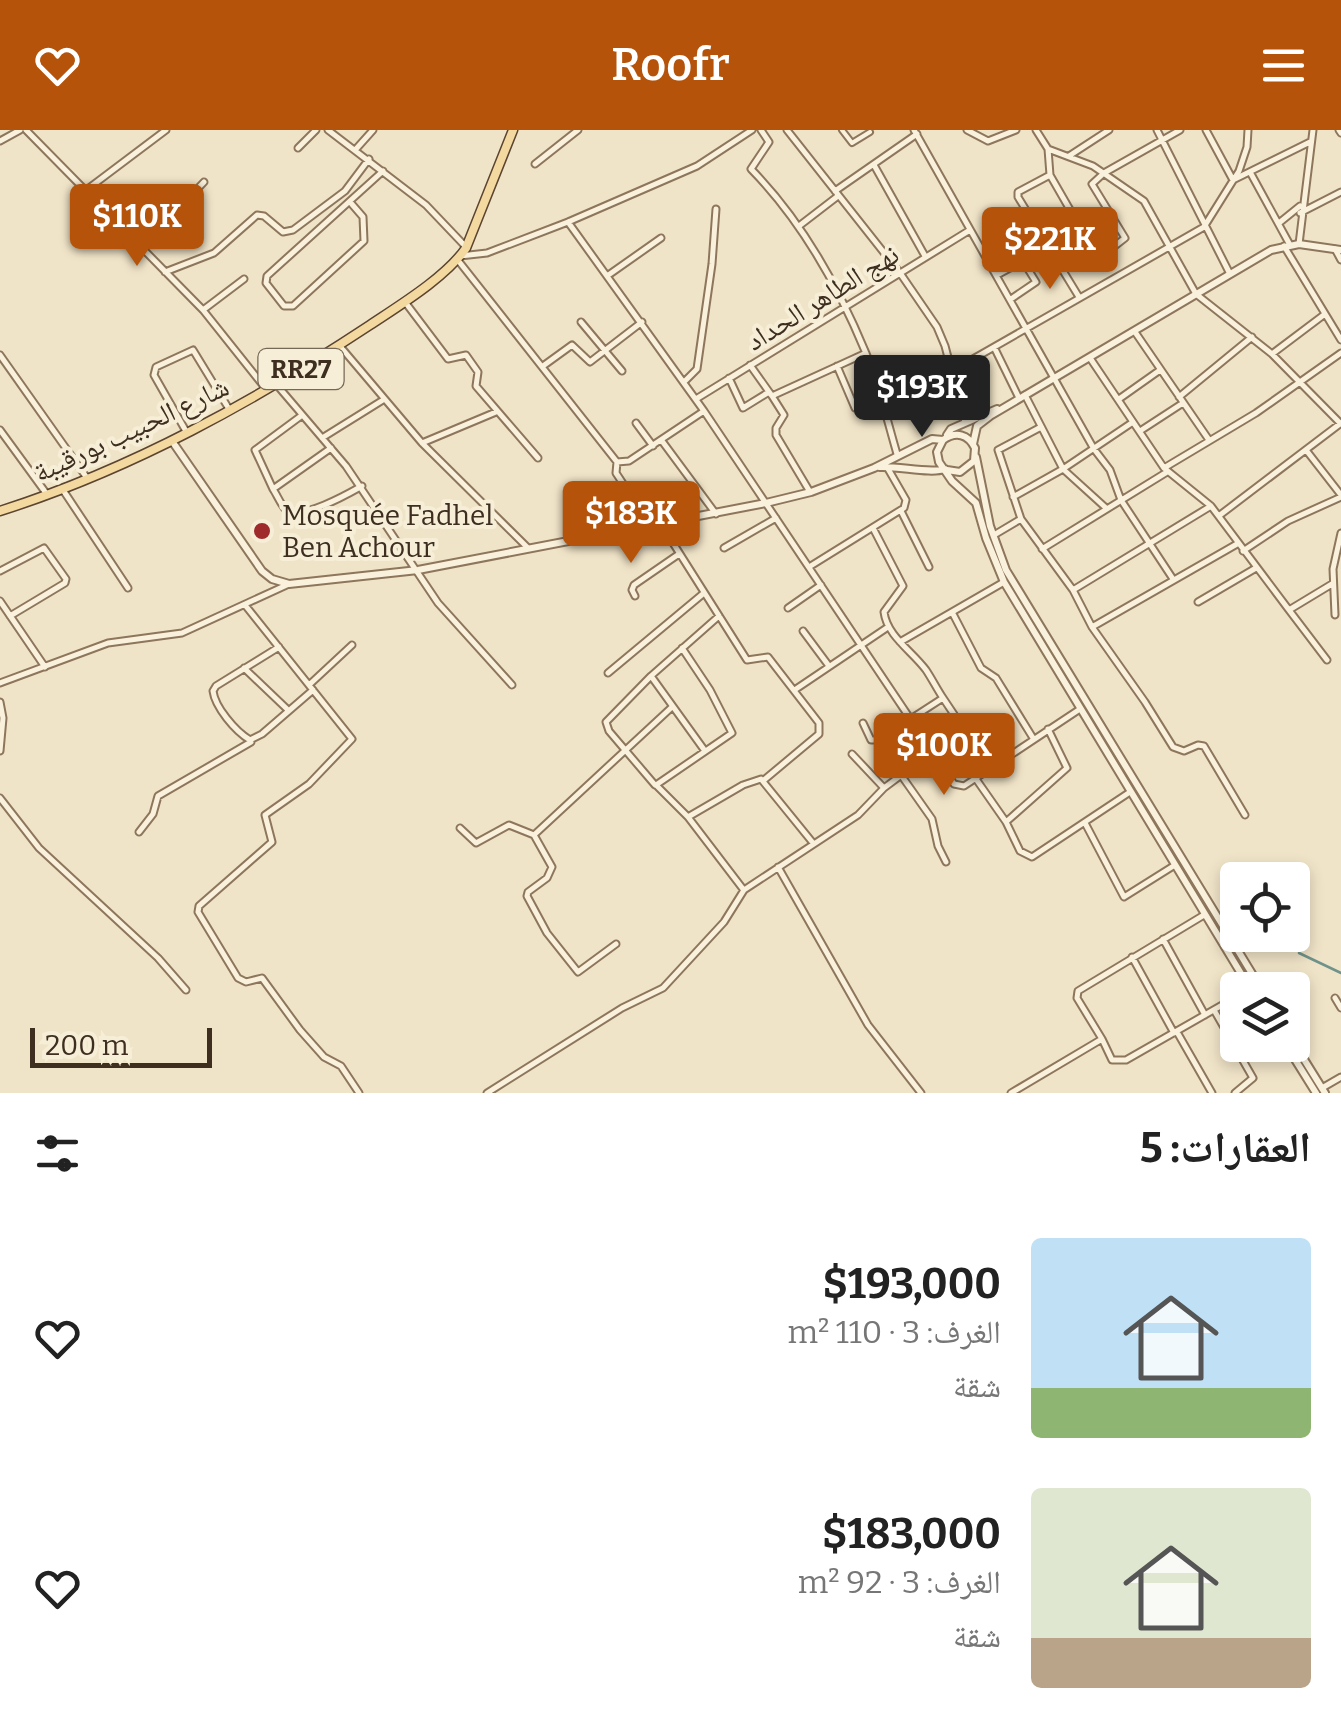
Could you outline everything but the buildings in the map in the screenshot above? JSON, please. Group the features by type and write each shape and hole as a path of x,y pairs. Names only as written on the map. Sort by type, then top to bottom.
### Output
{"main road":[{"name":"شارع الحبيب بورقيبة","path":"0,510 89,480 172,441 266,390 404,302 461,255 513,130"}],"street":[{"path":"0,141 23,130 203,310 266,390"},
{"path":"85,191 166,130"},
{"path":"298,148 316,130"},
{"path":"328,130 432,210 542,366 617,462 616,473 651,526"},
{"path":"356,149 373,130"},
{"path":"535,164 578,130"},
{"path":"461,255 487,253 568,222 697,166 740,133 752,130"},
{"path":"761,130 769,142 752,169 799,226 844,306 866,353 898,454"},
{"path":"787,130 900,273 942,336 964,422"},
{"path":"842,130 852,143 870,132"},
{"path":"968,130 988,141 1016,130"},
{"path":"1036,130 1048,149 1050,175 1096,255 1102,256 1126,240 1091,186 1104,173 1180,130"},
{"path":"1069,156 1109,130"},
{"path":"1156,130 1230,274"},
{"path":"1206,130 1233,180"},
{"path":"952,371 1204,227 1244,159 1248,130"},
{"path":"1291,244 1301,209 1312,130"},
{"path":"799,226 915,132 1110,470 1121,500 1173,578"},
{"path":"1233,180 1310,142"},
{"path":"1048,149 1104,173 1144,201 1196,294 1272,354 1341,424 1219,516"},
{"path":"165,272 214,253 257,215 283,232 293,230 345,191 369,159"},
{"path":"874,165 926,256"},
{"path":"350,202 364,220 362,244 297,302 284,306 266,278 383,171"},
{"path":"1250,172 1341,340"},
{"path":"1050,175 1018,195 1079,298"},
{"path":"141,248 204,182"},
{"path":"1279,223 1341,192"},
{"path":"684,382 697,369 716,209"},
{"path":"568,222 696,399 908,719 957,785 964,786 976,779 1084,707"},
{"name":"نهج الطاهر الحداد","path":"696,399 970,229"},
{"path":"607,276 661,238"},
{"path":"1078,698 1011,578 993,536 973,444 979,424 1230,274 1291,244 1338,250 1341,260"},
{"path":"997,276 1047,246"},
{"path":"1011,299 1036,282 1023,261"},
{"path":"203,310 244,279"},
{"path":"404,302 448,359 466,355 478,372 476,385 538,458"},
{"path":"1272,354 1324,314"},
{"path":"582,322 622,371"},
{"path":"542,366 570,345 588,362 642,322"},
{"path":"1135,332 1208,440"},
{"path":"1140,431 1252,337"},
{"path":"339,346 422,443 531,551"},
{"path":"994,347 1063,469 1106,508"},
{"path":"187,433 154,375 156,368 193,350 228,410"},
{"path":"730,378 743,408 866,353"},
{"path":"1042,549 1256,413 1341,353"},
{"path":"0,355 89,480"},
{"path":"1090,358 1166,470 1219,516 1327,660"},
{"path":"750,365 784,415 776,435 811,492"},
{"path":"836,366 855,408"},
{"path":"1118,399 1160,370"},
{"path":"276,384 362,486 444,610 512,684"},
{"path":"322,438 382,400"},
{"path":"1008,406 951,429 937,452 952,481 976,504 1004,582 1244,972"},
{"path":"617,462 628,461 704,411"},
{"path":"422,443 496,412"},
{"path":"301,416 254,450 285,508 296,513 362,486"},
{"path":"1013,497 1134,422"},
{"path":"636,423 653,446"},
{"path":"1041,428 998,450 1021,518 1073,590 1092,627 1172,747 1184,752 1204,746 1246,814"},
{"path":"0,430 48,496"},
{"path":"0,683 120,640 182,634 289,584 418,570 766,504 874,468 932,439 962,435 973,444"},
{"path":"662,440 716,514"},
{"path":"172,441 262,571 289,584"},
{"path":"273,489 331,448"},
{"path":"1242,551 1288,521 1341,496 1306,450"},
{"path":"874,468 965,470 976,456"},
{"path":"809,568 900,511 906,503 887,467"},
{"path":"63,490 128,588"},
{"path":"1073,590 1210,506"},
{"path":"900,511 929,567"},
{"path":"724,548 776,518"},
{"path":"993,536 1021,518"},
{"path":"661,524 748,661 768,657 818,718 820,731 804,750 764,780 742,784 688,817"},
{"path":"873,528 903,586 884,612 888,626 926,670 967,734"},
{"path":"1334,615 1332,586 1341,533"},
{"path":"1092,627 1237,544"},
{"path":"0,572 44,548 66,579 5,614"},
{"path":"635,596 634,585 680,554"},
{"path":"1198,602 1256,568"},
{"path":"900,642 1004,582"},
{"path":"1289,610 1341,583"},
{"path":"788,608 821,585"},
{"path":"608,673 704,594"},
{"path":"0,602 45,666"},
{"path":"245,606 350,734 350,743 309,784 265,816 272,842 200,905 198,912 238,978 246,982 262,978 300,1030 324,1057 340,1066 360,1093"},
{"path":"952,612 982,668 996,678 1033,739"},
{"path":"720,616 650,676 605,724 688,817 744,890"},
{"path":"796,689 888,626"},
{"path":"803,631 829,666"},
{"path":"139,832 153,814 156,798 253,740 352,645"},
{"path":"253,740 244,738 212,697 214,688 279,647"},
{"path":"656,785 732,732 682,648"},
{"path":"244,668 287,710"},
{"path":"650,676 706,752"},
{"path":"864,723 874,741 943,698"},
{"path":"0,702 4,718 0,751"},
{"path":"534,835 672,707"},
{"path":"1084,707 1130,792 1243,972"},
{"path":"487,1093 622,1008 662,988 724,922 744,890 864,810 900,775 997,718"},
{"path":"1006,822 1067,768 1048,729"},
{"path":"852,754 884,788"},
{"path":"900,775 932,819 946,862"},
{"path":"976,779 1006,822 1020,851 1032,857 1130,792"},
{"path":"764,780 813,843"},
{"path":"0,798 39,848 158,958 186,990"},
{"path":"1085,823 1124,897 1175,865"},
{"path":"460,828 476,843 509,826 534,835 552,867 547,878 527,896 559,950 578,972 616,944"},
{"path":"778,867 868,1025 921,1093"},
{"path":"1205,914 1078,992 1077,998 1112,1060 1120,1061 1220,1006"},
{"path":"1163,939 1205,1016"},
{"path":"1132,957 1212,1093"},
{"path":"1335,998 1341,1008"},
{"path":"1214,1010 1253,1078 1236,1093"},
{"path":"1011,1093 1102,1039"},
{"path":"1298,1062 1318,1092"},
{"path":"1303,1062 1318,1092"},
{"path":"1318,1092 1341,1076"}],"waterway":[{"path":"1299,953 1341,973"}],"place":[{"name":"Mosquée Fadhel Ben Achour","path":"262,531"}]}
